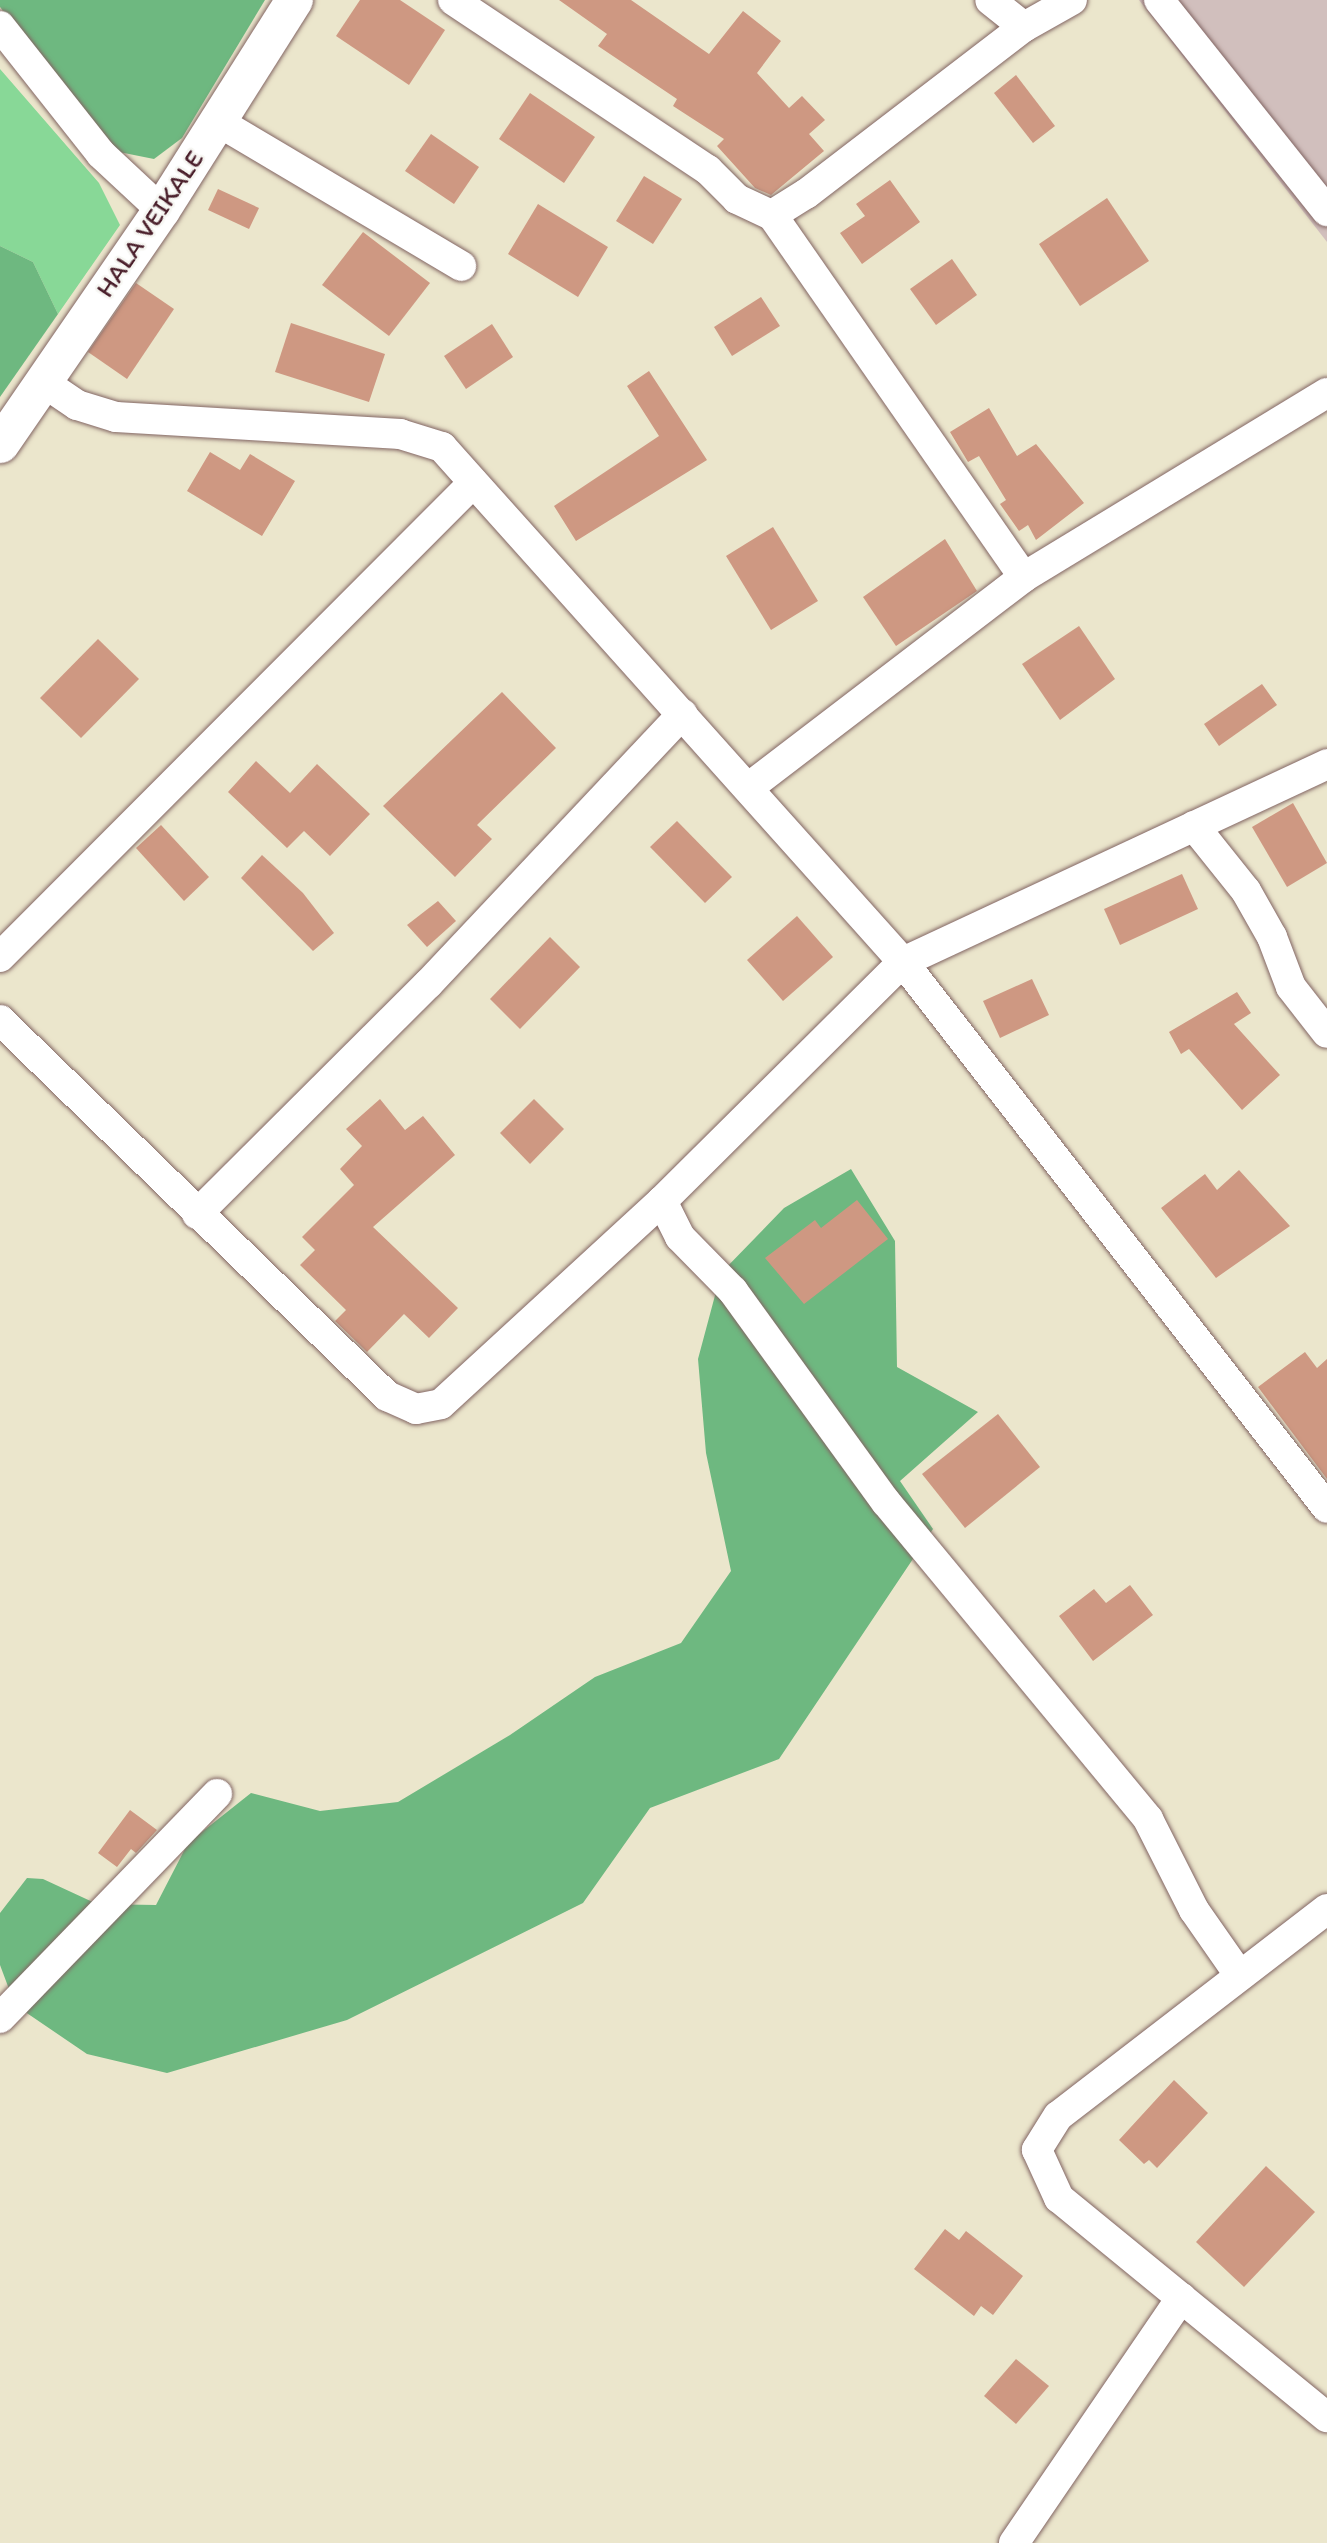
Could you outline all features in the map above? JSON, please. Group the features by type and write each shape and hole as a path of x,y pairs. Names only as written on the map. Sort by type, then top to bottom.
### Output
{"street":[{"name":"HALA VEIKALE","path":"0,444 161,210 294,0"},
{"path":"453,0 708,170 737,199 772,215 1024,577"},
{"path":"990,0 1024,27"},
{"path":"772,215 806,194 1024,27 1072,0"},
{"path":"1158,0 1327,211"},
{"path":"0,26 101,154 161,210"},
{"path":"217,121 461,266"},
{"path":"43,382 77,405 117,417 400,434 442,447 903,962 1327,1508"},
{"path":"748,788 1024,577 1327,393"},
{"path":"0,957 473,483"},
{"path":"198,1214 428,984 682,714"},
{"path":"0,1020 387,1396 416,1409 441,1404 662,1202 903,962 1327,764"},
{"path":"1194,826 1246,891 1272,937 1292,987 1327,1033"},
{"path":"662,1202 680,1237 733,1291 886,1502 1148,1819 1194,1910 1240,1976"},
{"path":"0,2018 218,1794"},
{"path":"1327,1909 1058,2116 1037,2150 1059,2198 1327,2417"},
{"path":"1014,2543 1181,2298"}],"shaded area":[{"path":"1139,0 1327,0 1327,242"}],"green space":[{"path":"0,0 265,0 182,138 154,159 119,152 0,7"},
{"path":"0,69 99,183 120,225 58,314 33,262 0,246"},
{"path":"0,246 33,262 58,314 0,397"},
{"path":"851,1169 895,1241 897,1367 978,1412 900,1481 933,1529 779,1759 650,1808 583,1903 347,2020 167,2073 87,2054 15,2005 0,1965 0,1913 27,1878 43,1879 97,1904 156,1905 188,1843 251,1793 320,1811 398,1802 510,1735 595,1677 681,1643 731,1571 706,1453 698,1359 721,1273 784,1208"}],"building":[{"path":"360,0 400,0 445,30 409,85 336,36"},
{"path":"559,0 631,0 709,54 743,11 781,41 757,73 789,108 802,96 825,120 809,134 824,151 771,195 755,188 717,146 724,139 673,106 677,99 598,46 607,34"},
{"path":"1016,75 1055,126 1033,143 994,93"},
{"path":"530,93 595,137 564,183 499,139"},
{"path":"431,134 479,167 454,204 405,171"},
{"path":"644,176 682,199 653,244 616,221"},
{"path":"890,180 920,222 862,264 840,233 865,216 856,204"},
{"path":"218,189 259,208 249,229 208,210"},
{"path":"1107,198 1149,261 1080,306 1039,244"},
{"path":"538,204 608,247 578,297 508,254"},
{"path":"363,232 430,283 389,336 322,285"},
{"path":"952,259 977,295 936,325 910,289"},
{"path":"136,283 174,309 127,379 88,352"},
{"path":"761,297 780,326 732,356 714,327"},
{"path":"291,323 385,354 369,402 275,372"},
{"path":"492,324 513,357 466,389 444,356"},
{"path":"649,371 707,460 576,541 554,506 659,436 627,386"},
{"path":"989,408 1017,456 1036,444 1084,503 1036,540 1028,525 1019,531 1000,504 1006,500 979,456 968,462 950,432"},
{"path":"210,452 240,470 250,454 295,481 262,536 187,491"},
{"path":"773,527 818,601 771,630 726,556"},
{"path":"945,539 977,591 896,646 863,597"},
{"path":"1079,626 1115,679 1060,720 1022,664"},
{"path":"98,639 139,679 81,738 40,698"},
{"path":"1262,684 1277,705 1219,746 1204,724"},
{"path":"502,692 556,748 477,825 492,839 455,877 383,806"},
{"path":"256,761 290,793 317,764 370,814 330,856 304,831 287,848 228,792"},
{"path":"1293,803 1327,863 1287,887 1252,827"},
{"path":"677,821 732,877 705,903 650,847"},
{"path":"161,825 209,877 184,901 136,848"},
{"path":"262,855 303,893 334,933 313,951 241,878"},
{"path":"1182,874 1198,909 1120,945 1104,909"},
{"path":"438,901 456,921 427,947 407,925"},
{"path":"797,916 833,957 783,1001 747,960"},
{"path":"550,937 580,967 520,1029 490,999"},
{"path":"1032,979 1049,1015 1000,1038 983,1001"},
{"path":"1237,992 1251,1013 1234,1024 1280,1075 1242,1110 1189,1049 1181,1054 1169,1032"},
{"path":"380,1099 405,1130 423,1116 455,1155 373,1227 458,1308 429,1338 404,1314 367,1352 335,1321 346,1310 300,1265 315,1250 302,1237 354,1185 340,1169 362,1146 346,1129"},
{"path":"534,1099 564,1129 530,1164 500,1133"},
{"path":"1239,1170 1290,1226 1216,1278 1161,1208 1205,1174 1217,1190"},
{"path":"857,1200 888,1239 804,1304 765,1258 815,1220 821,1228"},
{"path":"1305,1352 1317,1368 1327,1359 1327,1479 1258,1387"},
{"path":"998,1414 1040,1467 965,1528 922,1474"},
{"path":"1130,1585 1153,1615 1093,1661 1059,1616 1094,1589 1106,1603"},
{"path":"130,1810 157,1830 136,1853 131,1849 117,1867 98,1853"},
{"path":"1174,2080 1208,2113 1157,2168 1149,2160 1144,2164 1119,2140"},
{"path":"1266,2166 1315,2212 1244,2287 1196,2242"},
{"path":"945,2229 959,2240 966,2231 1023,2276 993,2315 981,2306 974,2316 914,2269"},
{"path":"1016,2359 1049,2386 1016,2424 984,2396"}]}
